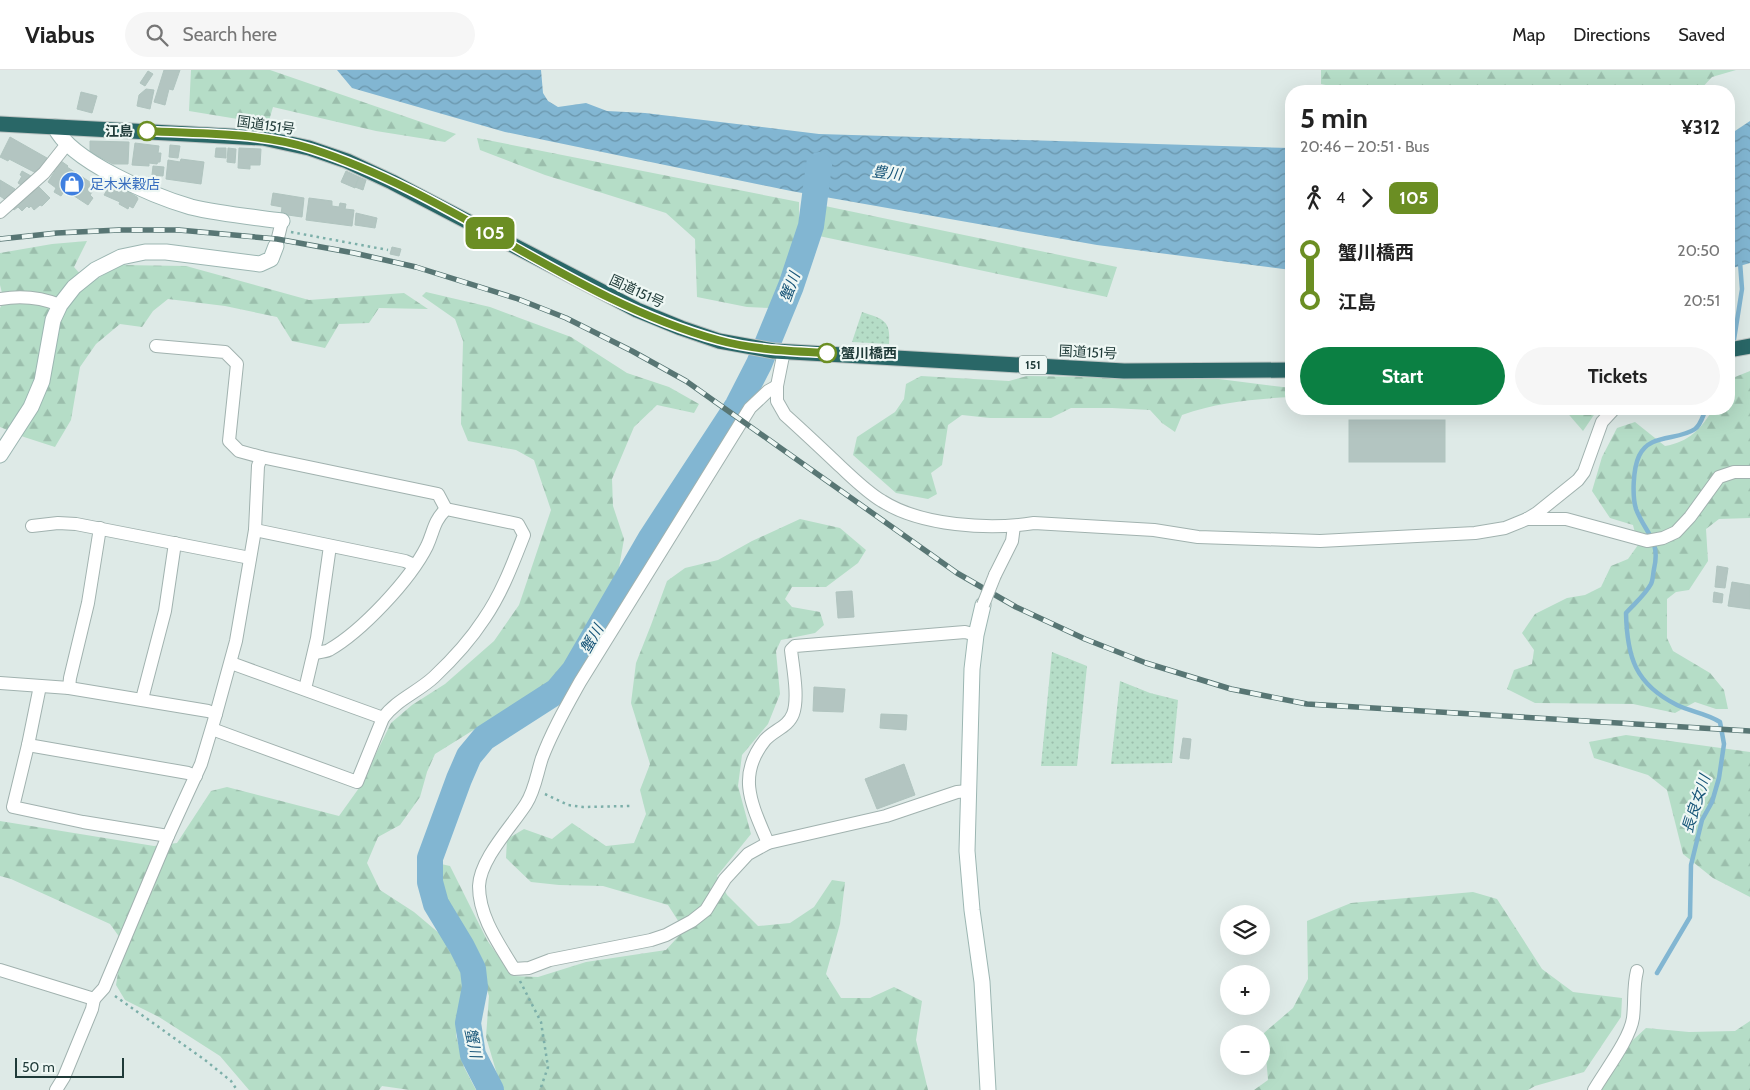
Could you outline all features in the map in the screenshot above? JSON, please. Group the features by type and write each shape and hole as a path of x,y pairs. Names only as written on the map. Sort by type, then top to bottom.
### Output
{"highway":[{"name":"国道151号","path":"0,124 263,138 309,148 347,161 392,182 636,310 681,328 747,347 779,351 1124,371 1285,370"}],"street":[{"path":"0,455 31,407 42,381 53,320 60,305 74,287 95,270 120,257 145,252 166,252 260,264 271,259 281,226 193,207 162,197 94,163 67,144 58,134 55,127"},
{"path":"0,212 44,173 67,144"},
{"path":"0,299 18,296 44,299 60,305"},
{"path":"156,346 225,352 237,364 229,441 239,451 438,494 446,509"},
{"path":"779,351 777,401 785,415 865,489 882,502 904,513 932,521 1014,526 1034,523 1154,530 1198,537 1320,541 1474,533 1505,528 1527,519 1578,480 1584,472 1602,422 1608,415"},
{"path":"777,386 768,391 750,408 580,682 559,721 542,757 533,789 526,804 499,841 479,884 480,903 488,923 514,969 529,968 550,960 651,940 666,935 692,921 706,910 725,879 748,854 768,843 886,816 968,790"},
{"path":"56,1090 67,1069 94,999 104,988 168,836 201,764 231,663 255,530 260,457"},
{"path":"1527,519 1566,519 1647,541 1663,538 1676,532 1690,517 1718,477 1734,472 1750,472"},
{"path":"314,653 327,651 357,630 397,589 426,546 437,518 446,509"},
{"path":"212,729 357,782 383,718 389,709 433,678 472,635 485,618 507,577 524,535 518,524 446,509"},
{"path":"32,526 58,523 100,528 250,558"},
{"path":"988,1090 982,982 972,910 967,851 972,669 976,635 983,605 995,575 1012,542 1014,526"},
{"path":"69,688 88,603 100,528"},
{"path":"255,530 405,561 414,565"},
{"path":"142,699 165,611 175,543"},
{"path":"305,689 314,653 330,546"},
{"path":"768,843 755,812 748,786 749,768 766,738 786,724 792,716 795,705 791,650 795,646 965,632 976,635"},
{"path":"231,663 383,718"},
{"path":"0,682 69,688 142,699 216,714"},
{"path":"40,686 13,808 168,836"},
{"path":"28,745 196,776"},
{"path":"0,970 94,999"},
{"path":"1594,1090 1629,1031 1633,1018 1634,987 1637,971"}],"path":[{"path":"281,226 388,250"},
{"path":"533,789 568,805 583,807 631,806"},
{"path":"514,969 541,1022 548,1067 540,1090"},
{"path":"104,988 205,1060 230,1081 237,1090"}],"green space":[{"path":"191,70 270,70 456,134 445,142 376,131 273,107 268,124 189,111"},
{"path":"1321,70 1736,70 1712,77 1705,85 1321,84"},
{"path":"477,138 799,202 799,228 771,308 747,307 697,297 695,239 666,213 545,175 480,150"},
{"path":"825,206 1117,267 1107,297 819,236"},
{"path":"87,241 74,267 89,284 119,265 186,266 309,300 404,293 428,309 379,308 369,323 339,324 325,348 292,341 277,317 225,306 168,299 153,311 142,327 120,324 96,344 80,367 71,420 55,447 0,427 0,308 4,301 0,285 0,253 52,244"},
{"path":"426,292 490,307 571,337 627,373 669,387 699,404 694,413 657,405 634,427 612,479 613,506 624,539 619,568 563,671 536,691 435,754 427,772 420,797 400,825 378,837 367,863 380,890 414,912 446,939 463,966 464,998 456,1035 464,1067 476,1090 410,1090 382,1086 379,1090 249,1090 220,1056 159,1017 125,1000 116,985 123,942 110,924 11,879 0,876 0,821 154,846 177,843 211,791 227,787 339,816 359,788 391,723 412,705 445,684 494,641 519,605 551,510 534,460 516,450 468,441 461,424 463,341 455,319 422,296"},
{"path":"862,312 880,319 887,325 889,344 852,342"},
{"path":"1750,371 1750,518 1719,519 1706,529 1708,561 1689,590 1676,592 1667,599 1667,638 1673,651 1710,673 1724,690 1728,709 1716,709 1695,702 1675,713 1633,704 1535,703 1507,689 1514,670 1532,664 1534,650 1522,633 1535,614 1567,598 1585,595 1601,587 1611,566 1628,559 1638,545 1633,525 1610,518 1592,491 1602,457 1617,428 1635,422 1665,446 1688,438 1704,423 1709,415 1735,415 1735,377"},
{"path":"921,376 1009,381 1027,376 1219,379 1285,387 1285,397 1236,402 1182,415 1175,432 1162,423 1150,410 1071,408 1051,418 990,418 962,415 948,425 942,465 931,473 937,494 928,499 896,493 853,455 857,437 895,412 904,399 906,384"},
{"path":"1569,415 1594,415 1583,431"},
{"path":"800,519 840,528 866,550 858,563 826,587 792,587 785,599 792,607 820,612 824,625 815,633 781,640 776,651 780,694 768,724 742,755 738,786 751,834 717,876 727,895 758,926 790,923 814,907 832,880 845,882 840,924 826,974 841,998 870,998 894,987 922,1001 916,1040 928,1090 504,1090 499,1081 486,1037 489,996 475,952 445,900 439,875 441,864 450,866 487,940 512,976 538,977 586,962 666,950 684,930 668,905 603,886 531,882 506,858 507,839 524,829 552,839 572,823 606,846 634,843 646,814 640,790 650,764 631,703 636,663 667,581 685,568 718,560 752,541"},
{"path":"1052,652 1087,666 1077,766 1041,766"},
{"path":"1120,681 1150,693 1178,700 1172,763 1111,764"},
{"path":"1626,735 1750,752 1750,897 1713,878 1683,854 1667,790 1648,775 1594,758 1589,742"},
{"path":"1473,892 1497,899 1542,969 1573,992 1622,998 1621,1017 1584,1072 1535,1086 1528,1090 1254,1090 1268,1080 1268,1075 1270,1075 1270,1028 1293,1008 1308,979 1307,921 1351,903"},
{"path":"1750,1021 1750,1090 1600,1090 1622,1050 1646,1028 1689,1032 1735,1031"}],"water":[{"name":"豊川","path":"337,70 541,70 543,93 548,101 558,107 586,103 607,111 645,113 819,134 1285,148 1285,269 1097,245 791,191 505,132 352,88"},
{"path":"1750,121 1750,263 1735,267 1735,131"}],"building":[{"path":"164,70 180,70 173,90 169,89 165,105 154,102"},
{"path":"148,71 153,74 145,86 140,83"},
{"path":"146,89 154,90 150,109 137,106 139,95"},
{"path":"81,92 97,96 92,113 77,109"},
{"path":"10,137 47,158 38,174 9,159 8,161 0,157"},
{"path":"90,141 129,142 128,164 113,164 90,152"},
{"path":"135,143 159,146 158,153 161,153 160,162 157,164 149,163 149,166 132,165"},
{"path":"170,145 180,146 178,158 169,157"},
{"path":"216,148 226,148 226,158 215,157"},
{"path":"228,148 236,149 235,163 227,162"},
{"path":"239,148 261,149 260,165 250,165 250,169 238,168"},
{"path":"181,159 204,162 201,184 166,179 168,160 180,162"},
{"name":"足木米穀店","path":"61,161 96,186 90,195 93,198 88,205 65,190 61,196 54,192 56,188 48,182"},
{"path":"153,166 164,167 163,176 152,175"},
{"path":"22,171 31,176 24,187 18,183 22,176 20,175"},
{"path":"346,171 359,177 355,188 341,182"},
{"path":"148,177 158,182 156,187 145,183"},
{"path":"359,177 366,180 363,190 355,187"},
{"path":"0,180 15,189 7,201 0,196"},
{"path":"112,182 137,197 138,199 133,208 129,206 128,209 119,204 120,202 104,195"},
{"path":"38,186 50,198 42,206 40,205 34,210 31,206 29,208 27,206 22,211 18,207 14,210 11,207 16,203 18,205"},
{"path":"273,193 304,198 302,217 281,214 282,207 271,205"},
{"path":"309,198 332,201 332,206 339,207 340,203 346,204 345,209 354,210 352,226 306,220"},
{"path":"356,213 377,218 375,228 355,225"},
{"path":"392,247 401,249 399,256 390,254"},
{"path":"1349,420 1445,420 1445,462 1349,462"},
{"path":"1717,566 1728,568 1725,588 1715,587"},
{"path":"1732,582 1750,585 1750,609 1728,606"},
{"path":"852,591 854,617 838,618 836,592"},
{"path":"1714,592 1723,594 1722,603 1713,602"},
{"path":"814,687 845,689 843,712 813,711"},
{"path":"881,714 907,715 906,730 880,728"},
{"path":"1183,738 1191,739 1189,759 1180,758"},
{"path":"904,764 915,795 877,809 865,779"}],"waterway":[{"name":"蟹川","path":"491,1090 473,1055 468,1023 475,987 473,969 436,904 430,882 430,858 469,756 484,738 557,691 574,671 651,538 738,405 759,364 791,286 811,226 819,165"},
{"name":"長良女川","path":"1735,333 1742,289 1740,262"},
{"name":"長良女川","path":"1657,973 1690,917 1691,865 1702,820 1712,802 1719,778 1724,744 1720,722 1677,705 1663,697 1651,688 1636,668 1628,643 1626,613 1643,596 1651,584 1656,559 1654,544 1636,509 1634,475 1637,461 1644,449 1657,441 1688,433 1695,429 1703,415"}],"railway":[{"path":"0,239 57,233 119,230 179,230 277,239 416,267 518,299 566,318 686,381 957,573 1016,607 1085,639 1146,663 1231,689 1307,704 1750,731"}],"bus line":[{"name":"105","path":"147,131 263,138 309,148 347,161 392,182 636,310 681,328 747,347 774,351 827,353"}],"place":[{"name":"江島","path":"147,131"},
{"name":"足木米穀店","path":"72,184"},
{"name":"蟹川橋西","path":"827,353"}]}
